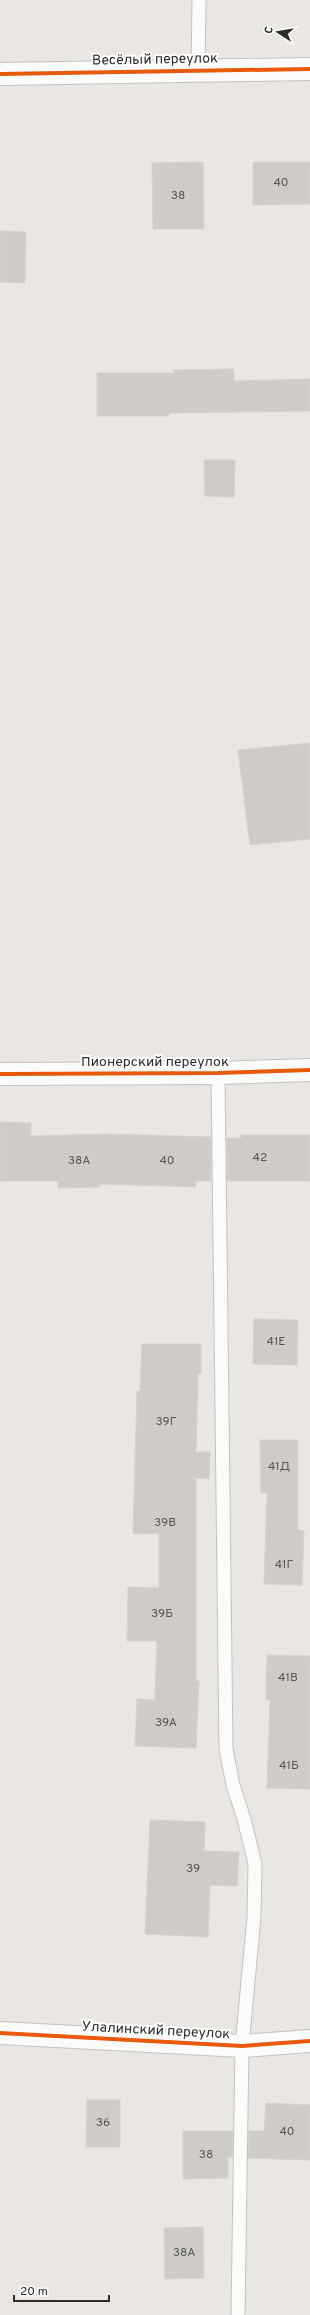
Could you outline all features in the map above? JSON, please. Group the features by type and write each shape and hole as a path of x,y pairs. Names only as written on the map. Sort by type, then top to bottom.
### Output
{"street":[{"name":"Весёлый переулок","path":"0,74 310,69"},
{"name":"Пионерский переулок","path":"0,1074 218,1073 310,1070"},
{"name":"Улалинский переулок","path":"0,2034 242,2046 310,2042"}],"lane":[{"path":"198,70 199,0"},
{"path":"218,1073 226,1749 233,1785 256,1864 254,1917 242,2046 238,2315"}],"building":[{"path":"203,162 204,229 153,229 152,163"},
{"path":"253,162 310,162 310,204 253,205"},
{"path":"0,231 26,232 25,283 0,282"},
{"path":"234,369 234,381 310,379 310,411 169,413 169,416 97,416 97,373 174,373 174,370"},
{"path":"204,460 235,460 234,497 205,496"},
{"path":"310,743 310,839 250,845 238,750"},
{"path":"0,1122 31,1123 31,1136 107,1134 211,1137 211,1181 196,1181 196,1187 100,1184 100,1187 58,1188 58,1181 0,1181"},
{"path":"241,1135 310,1135 310,1181 227,1181 227,1138 241,1138"},
{"path":"254,1319 298,1320 297,1365 253,1364"},
{"path":"142,1344 201,1344 201,1374 198,1373 196,1452 210,1452 209,1479 196,1478 196,1681 199,1681 196,1748 135,1746 137,1699 155,1700 157,1641 127,1641 128,1587 159,1588 159,1533 133,1534 137,1391 140,1391"},
{"path":"260,1440 298,1440 298,1530 304,1531 302,1585 264,1584 267,1493 261,1493"},
{"path":"267,1655 310,1656 310,1789 267,1788 270,1700 266,1700"},
{"path":"150,1820 205,1822 204,1851 239,1852 237,1886 210,1885 208,1937 145,1934"},
{"path":"87,2100 120,2100 120,2147 86,2147"},
{"path":"266,2103 310,2105 310,2160 248,2158 249,2131 264,2131"},
{"path":"183,2131 233,2131 232,2157 228,2157 228,2178 183,2179"},
{"path":"203,2227 204,2278 165,2279 164,2228"}],"cycle path":[{"path":"0,74 310,69"},
{"path":"0,1074 218,1073 310,1070"},
{"path":"0,2033 242,2046 310,2041"}]}
